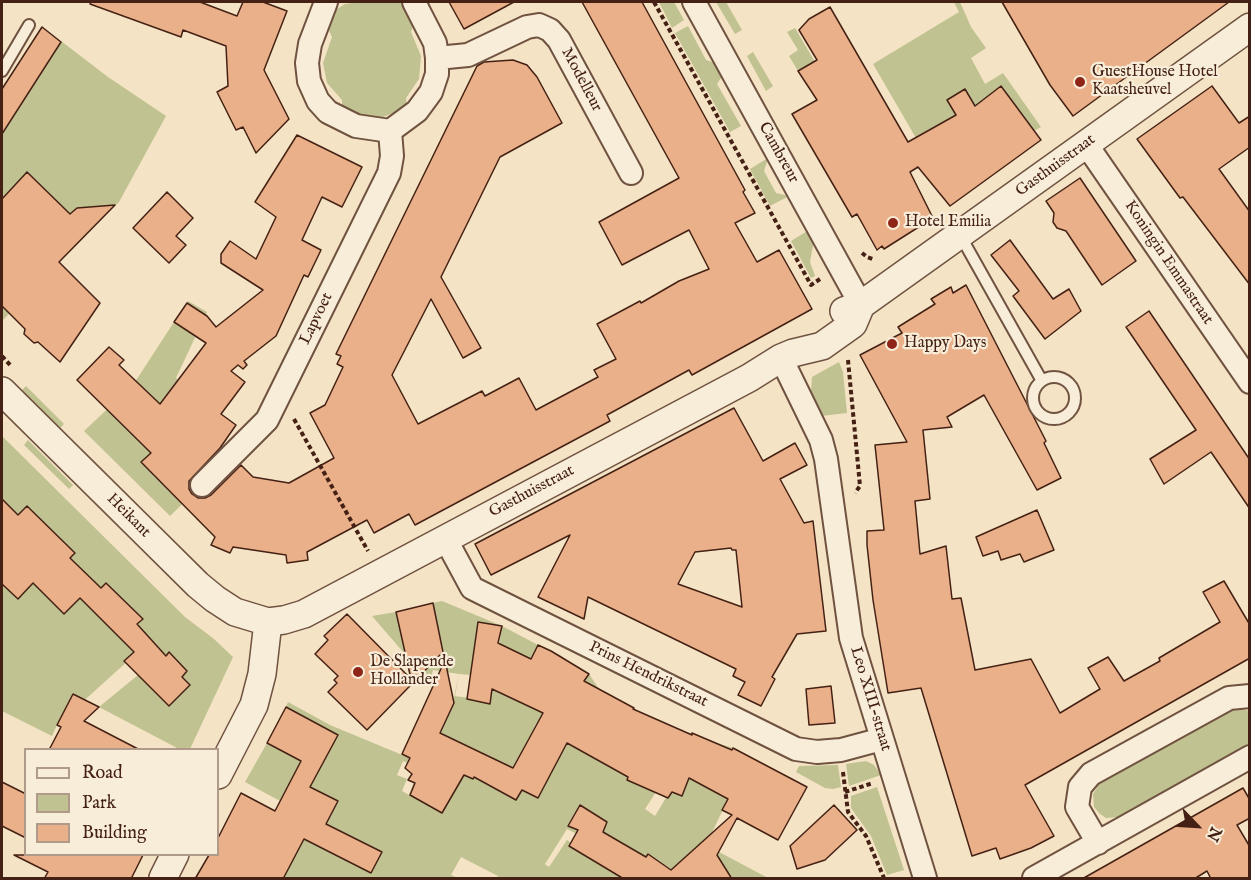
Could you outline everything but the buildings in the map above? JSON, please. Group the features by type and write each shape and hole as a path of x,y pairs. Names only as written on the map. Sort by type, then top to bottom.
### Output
{"street":[{"path":"326,2 310,44 307,63 309,81 318,101 328,112 356,126 390,130 417,111 431,92 437,74 438,58 435,43 414,2"},
{"name":"Cambreur","path":"694,2 861,305"},
{"name":"Modelleur","path":"438,58 468,55 527,27 539,25 550,30 560,40 632,173"},
{"name":"Gasthuisstraat","path":"268,622 284,621 304,614 749,378 787,355 812,331 843,312 861,305 1250,27"},
{"name":"Lapvoet","path":"202,484 267,420 389,173 392,156 390,130"},
{"name":"Koningin Emmastraat","path":"1086,144 1250,382"},
{"name":"Gasthuisstraat","path":"787,355 822,346 840,335 853,324 861,305"},
{"name":"Leo XIII-straat","path":"787,355 821,440 826,459 851,638 925,879"},
{"name":"Heikant","path":"10,382 198,585 235,612 268,622"},
{"name":"Prins Hendrikstraat","path":"445,538 472,588 796,749 817,752 841,750 882,739"},
{"path":"219,773 254,705 262,674 268,622"},
{"path":"1098,843 1077,807 1080,787 1092,774 1229,698 1250,696"},
{"path":"1034,879 1250,758"},
{"path":"163,879 175,856"}],"lane":[{"path":"2,71 29,25"},
{"path":"960,234 1042,381"},
{"path":"1055,377 1068,382 1073,388 1075,402 1068,414 1055,420 1048,419 1036,411 1032,399 1033,392 1042,381 1055,377"}],"path":[{"path":"654,2 811,285 839,268"},
{"path":"728,136 735,132"},
{"path":"833,515 847,504 860,486 849,363 840,335"},
{"path":"2,356 10,382"},
{"path":"273,408 296,420 380,573"},
{"path":"841,750 848,812 866,836 884,879"}],"green space":[{"path":"400,2 414,23 411,32 421,56 419,79 406,98 407,108 380,118 363,117 342,111 342,100 327,83 323,63 332,37 327,26 334,11 345,4"},
{"path":"659,2 674,2 684,20 672,28"},
{"path":"716,2 726,2 742,30 735,34"},
{"path":"954,2 960,2 971,27 986,48 971,58 985,84 1003,73 1041,127 1034,131 1001,86 985,99 986,101 916,138 873,64 959,12"},
{"path":"688,26 706,60 718,64 723,75 717,84 741,126 730,132 675,33"},
{"path":"795,28 832,91 798,71 789,56 798,50 787,32"},
{"path":"61,41 108,77 166,116 119,202 2,321 2,134"},
{"path":"753,52 773,86 766,91 747,56"},
{"path":"768,158 764,171 776,193 789,196 770,206 750,169"},
{"path":"809,230 814,240 810,262 815,276 811,278 791,241"},
{"path":"188,301 207,312 176,378 210,404 160,405 140,385 128,398 174,431 142,462 170,492 205,458 212,423 229,435 200,487 170,516 84,431 133,385 174,322 188,331 201,313 187,303"},
{"path":"839,362 843,372 847,413 821,416 811,391 812,377"},
{"path":"26,386 64,424 59,429 21,391"},
{"path":"2,436 185,617 233,657 190,748 177,748 99,707 138,675 168,706 190,685 182,677 187,671 169,653 165,655 151,640 57,725 52,736 2,711"},
{"path":"28,440 73,485 69,489 24,445"},
{"path":"442,601 502,626 478,623 471,675 433,670 430,683 372,616 396,612 403,644 433,656 444,653 433,603"},
{"path":"502,626 538,645 531,659 521,654 499,693 533,708 558,654 570,662 554,690 561,694 536,724 501,791 522,790 539,796 570,706 589,674 601,692 583,752 603,763 633,709 639,712 627,780 684,732 692,733 674,778 667,775 645,809 655,816 670,791 682,796 693,768 701,771 713,742 733,748 711,790 728,799 706,845 768,878 662,878 671,869 649,855 624,878 497,878 498,876 461,857 451,875 458,878 251,878 239,864 219,853 219,844 255,864 287,870 294,858 227,821 229,818 282,835 280,801 245,782 267,743 318,770 286,707 288,702 330,725 424,764 452,707 459,674 455,696 469,698 494,682","holes":["466,745 476,750 462,778 453,773","403,761 419,768 409,795 402,791 407,779 397,775","580,805 603,819 594,840 568,825","333,827 382,852 371,873 322,848","567,829 577,834 587,856 570,846 571,843 567,840 549,867 545,864"]},
{"path":"1239,708 1249,711 1249,744 1118,817 1106,818 1094,807 1093,794 1100,783 1231,710"},
{"path":"866,761 874,765 881,775 849,786 846,764"},
{"path":"838,765 841,787 833,789 825,788 796,772 799,766"},
{"path":"877,787 904,870 887,875 871,836 851,808 851,796"}],"place":[{"name":"GuestHouse Hotel Kaatsheuvel","path":"1080,82"},
{"name":"Hotel Emilia","path":"893,223"},
{"name":"Happy Days","path":"892,344"},
{"name":"De Slapende Hollander","path":"358,672"}]}
